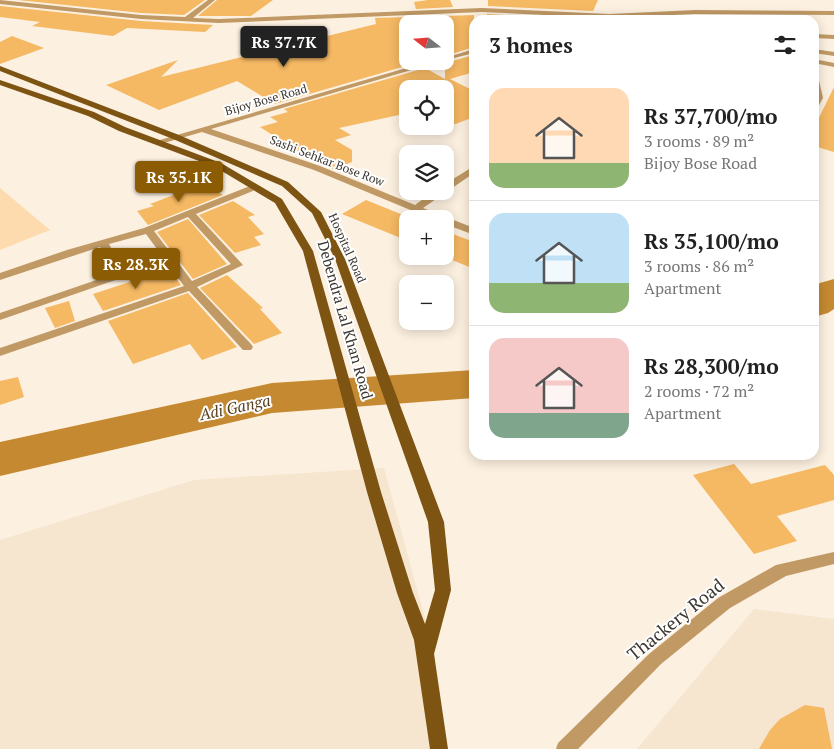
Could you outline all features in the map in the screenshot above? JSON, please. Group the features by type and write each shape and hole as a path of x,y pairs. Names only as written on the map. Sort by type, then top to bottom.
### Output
{"main road":[{"name":"Hospital Road","path":"0,68 176,137 285,184 316,212 340,259 436,522 443,590 425,654"},
{"name":"Debendra Lal Khan Road","path":"0,82 90,114 218,166 280,202 308,251 374,492 423,640 439,749"}],"street":[{"path":"187,19 212,0"},
{"path":"0,2 141,17 187,19 308,19 482,7 550,15"},
{"path":"482,7 489,15"},
{"path":"640,15 694,9 834,12"},
{"path":"766,11 768,15"},
{"path":"819,36 834,37"},
{"path":"454,57 469,52"},
{"path":"819,52 834,54"},
{"path":"819,62 834,65"},
{"name":"Bijoy Bose Road","path":"157,142 408,70"},
{"name":"Sashi Sehkar Bose Row","path":"203,129 317,168 415,209"},
{"path":"454,182 469,172"},
{"path":"0,277 71,252 148,230 255,187"},
{"path":"415,209 428,200"},
{"path":"0,352 190,287 238,265 189,213"},
{"path":"454,224 469,230"},
{"path":"148,230 190,287 247,347"},
{"path":"0,317 120,275 103,243"},
{"name":"Thackery Road","path":"565,749 655,660 724,603 782,570 834,558"}],"shaded area":[{"path":"0,188 50,230 0,250"},
{"path":"384,468 435,655 436,749 0,749 0,540 194,480"},
{"path":"754,609 834,619 834,749 637,749"}],"building":[{"path":"18,0 205,0 184,15 141,13"},
{"path":"217,0 273,0 251,16 198,16"},
{"path":"450,0 453,7 416,9 414,2"},
{"path":"488,0 598,0 593,11 488,6"},
{"path":"0,6 141,21 213,25 205,32 127,28 113,36 32,26 40,22 0,17"},
{"path":"469,15 469,49 454,53 454,16"},
{"path":"399,17 399,68 275,104 237,81 159,110 106,85 178,60 161,77 376,24 375,18"},
{"path":"12,36 44,48 0,64 0,42"},
{"path":"469,56 469,73 450,79 452,80 399,80 399,115 339,128 351,135 335,140 352,150 352,162 333,169 300,150 297,151 260,127 278,122 270,117 288,112 284,109 418,70 429,70 445,79 445,70 454,70 454,61"},
{"path":"454,81 469,88 469,119 454,125"},
{"path":"834,87 834,152 819,148 819,118"},
{"path":"205,183 223,195 148,225 137,211 154,206 150,204"},
{"path":"366,200 399,213 399,237 342,214"},
{"path":"233,201 255,215 248,217 264,234 254,237 261,245 235,253 199,215"},
{"path":"188,219 227,264 193,279 157,232"},
{"path":"454,234 469,240 469,267 454,261"},
{"path":"169,269 181,285 103,311 93,294"},
{"path":"227,275 263,308 260,309 282,333 254,344 200,288"},
{"path":"188,293 237,347 202,360 190,344 133,364 108,321"},
{"path":"69,301 75,321 55,328 45,308"},
{"path":"18,377 24,397 0,405 0,381"},
{"path":"734,464 751,484 825,465 834,475 834,500 777,516 797,541 754,554 693,475"},
{"path":"805,705 824,708 832,749 759,749 770,730 780,719"}],"waterway":[{"name":"Adi Ganga","path":"819,302 834,291"},
{"name":"Adi Ganga","path":"0,459 272,398 469,384"}]}
